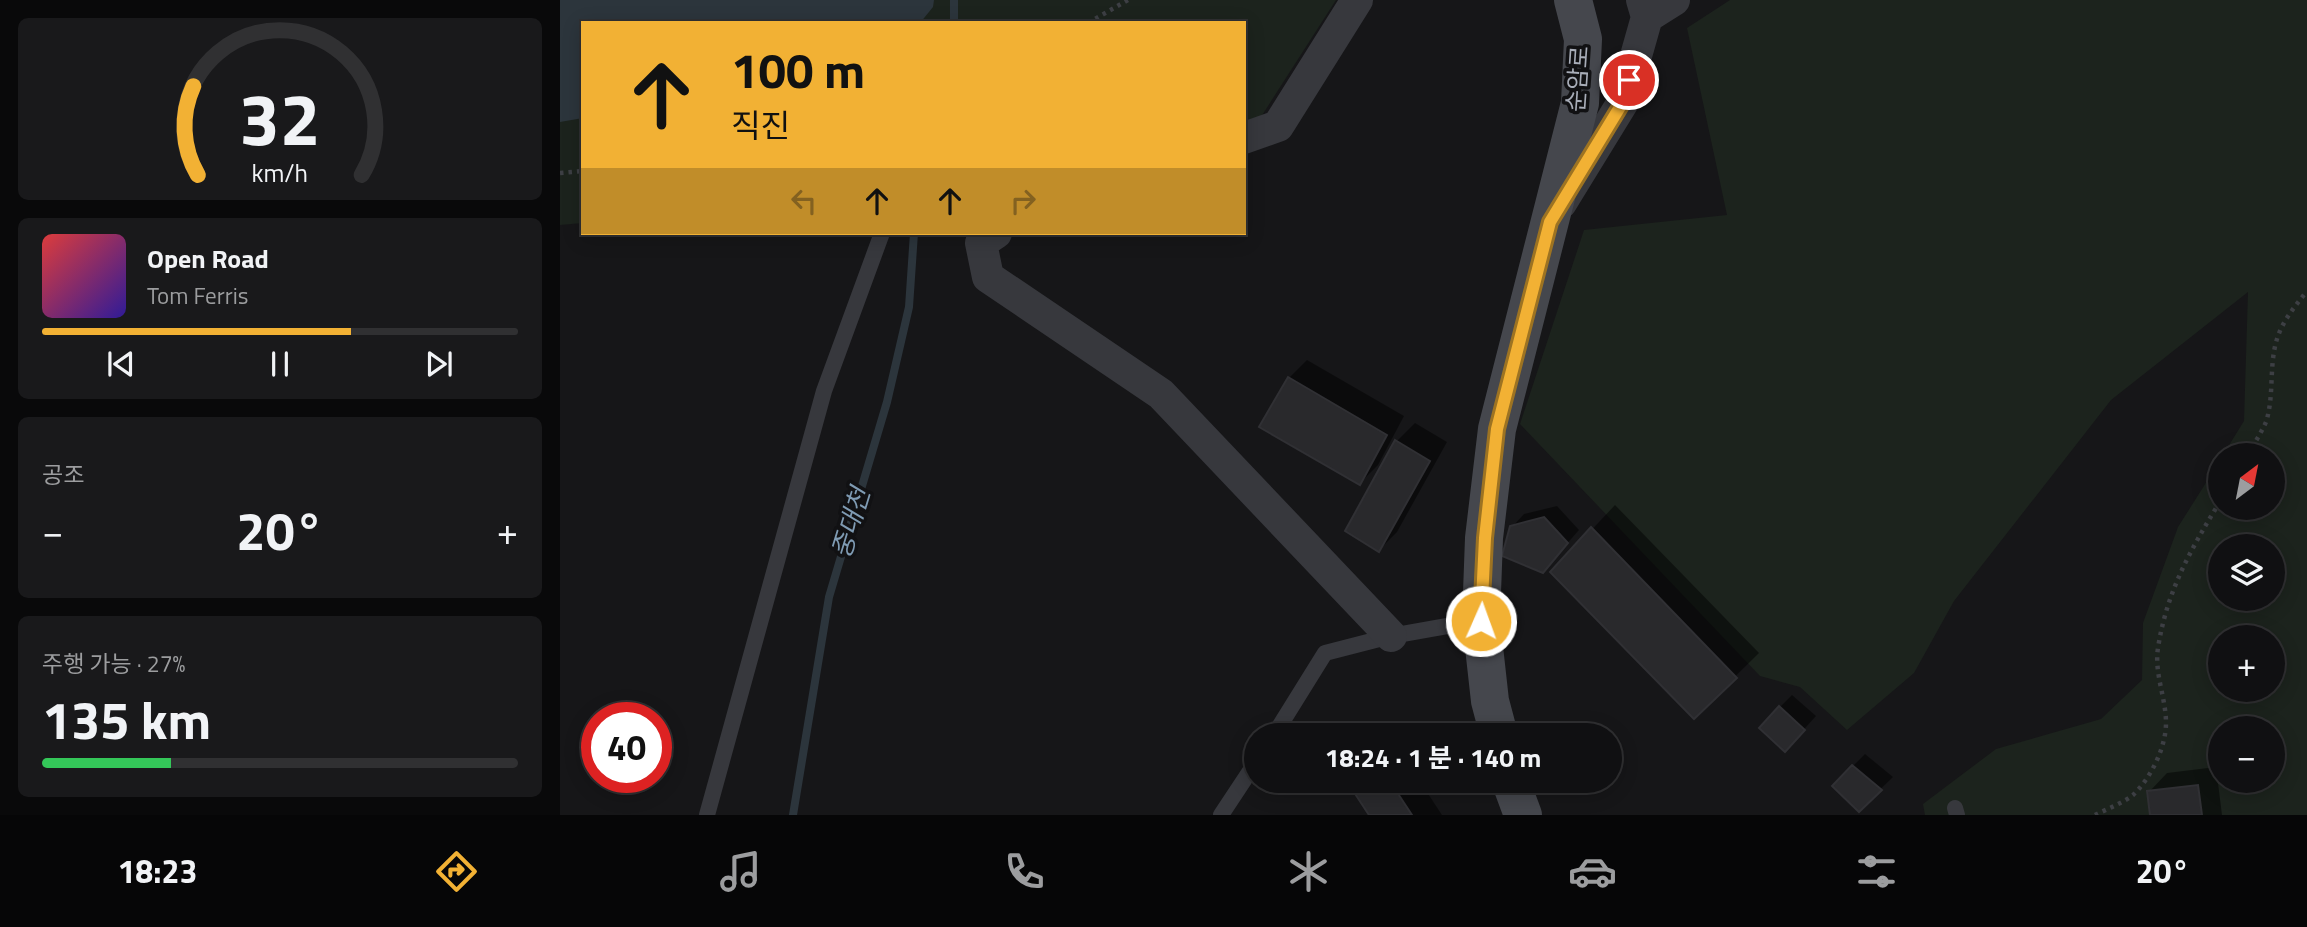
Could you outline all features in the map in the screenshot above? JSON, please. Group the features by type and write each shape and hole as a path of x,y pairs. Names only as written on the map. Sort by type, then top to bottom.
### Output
{"street":[{"path":"1246,137 1278,126 1357,0"},
{"name":"순암로","path":"1496,723 1490,701 1481,621 1485,538 1497,429 1580,103 1583,39 1573,0"},
{"path":"1550,222 1623,102 1644,9 1674,0"},
{"path":"993,235 981,243 988,277 1161,394 1391,636"},
{"path":"1515,793 1523,815"}],"lane":[{"path":"707,815 824,391 881,235"},
{"path":"1281,723 1325,653 1391,636 1481,621"},
{"path":"1221,815 1244,780"}],"path":[{"path":"1091,21 1128,0"},
{"path":"560,173 581,171"},
{"path":"2254,443 2266,421 2272,357 2278,334 2307,291"},
{"path":"2095,815 2132,796 2149,773 2162,748 2166,723 2157,650 2178,576 2210,520"}],"shaded area":[{"path":"560,0 1336,0 1250,134 1246,135 1246,21 581,21 581,223 560,225"},
{"path":"560,0 934,0 933,7 922,21 581,21 581,118 560,122"},
{"path":"1730,0 2307,0 2307,815 1925,815 1923,804 1996,749 2101,719 2142,680 2143,623 2178,527 2208,480 2208,520 2286,520 2286,443 2230,443 2244,421 2248,292 2111,400 1954,601 1914,673 1847,730 1800,687 1760,676 1520,424 1584,230 1727,215 1687,28"}],"building":[{"path":"1288,377 1387,435 1360,485 1259,427"},
{"path":"1395,440 1430,461 1379,552 1345,531"},
{"path":"1544,517 1568,543 1543,573 1502,556 1510,526"},
{"path":"1591,527 1737,678 1694,719 1550,572"},
{"path":"1779,706 1805,730 1785,752 1759,728"},
{"path":"1852,765 1882,790 1859,812 1832,786"},
{"path":"2198,785 2202,815 2150,815 2147,791"},
{"path":"1355,793 1398,793 1412,815 1369,815"}],"waterway":[{"name":"중대천","path":"954,0 954,21"},
{"name":"중대천","path":"793,815 829,597 887,402 909,307 914,235"}],"route":[{"path":"1481,621 1485,538 1497,429 1550,222 1623,102 1629,80"}]}
